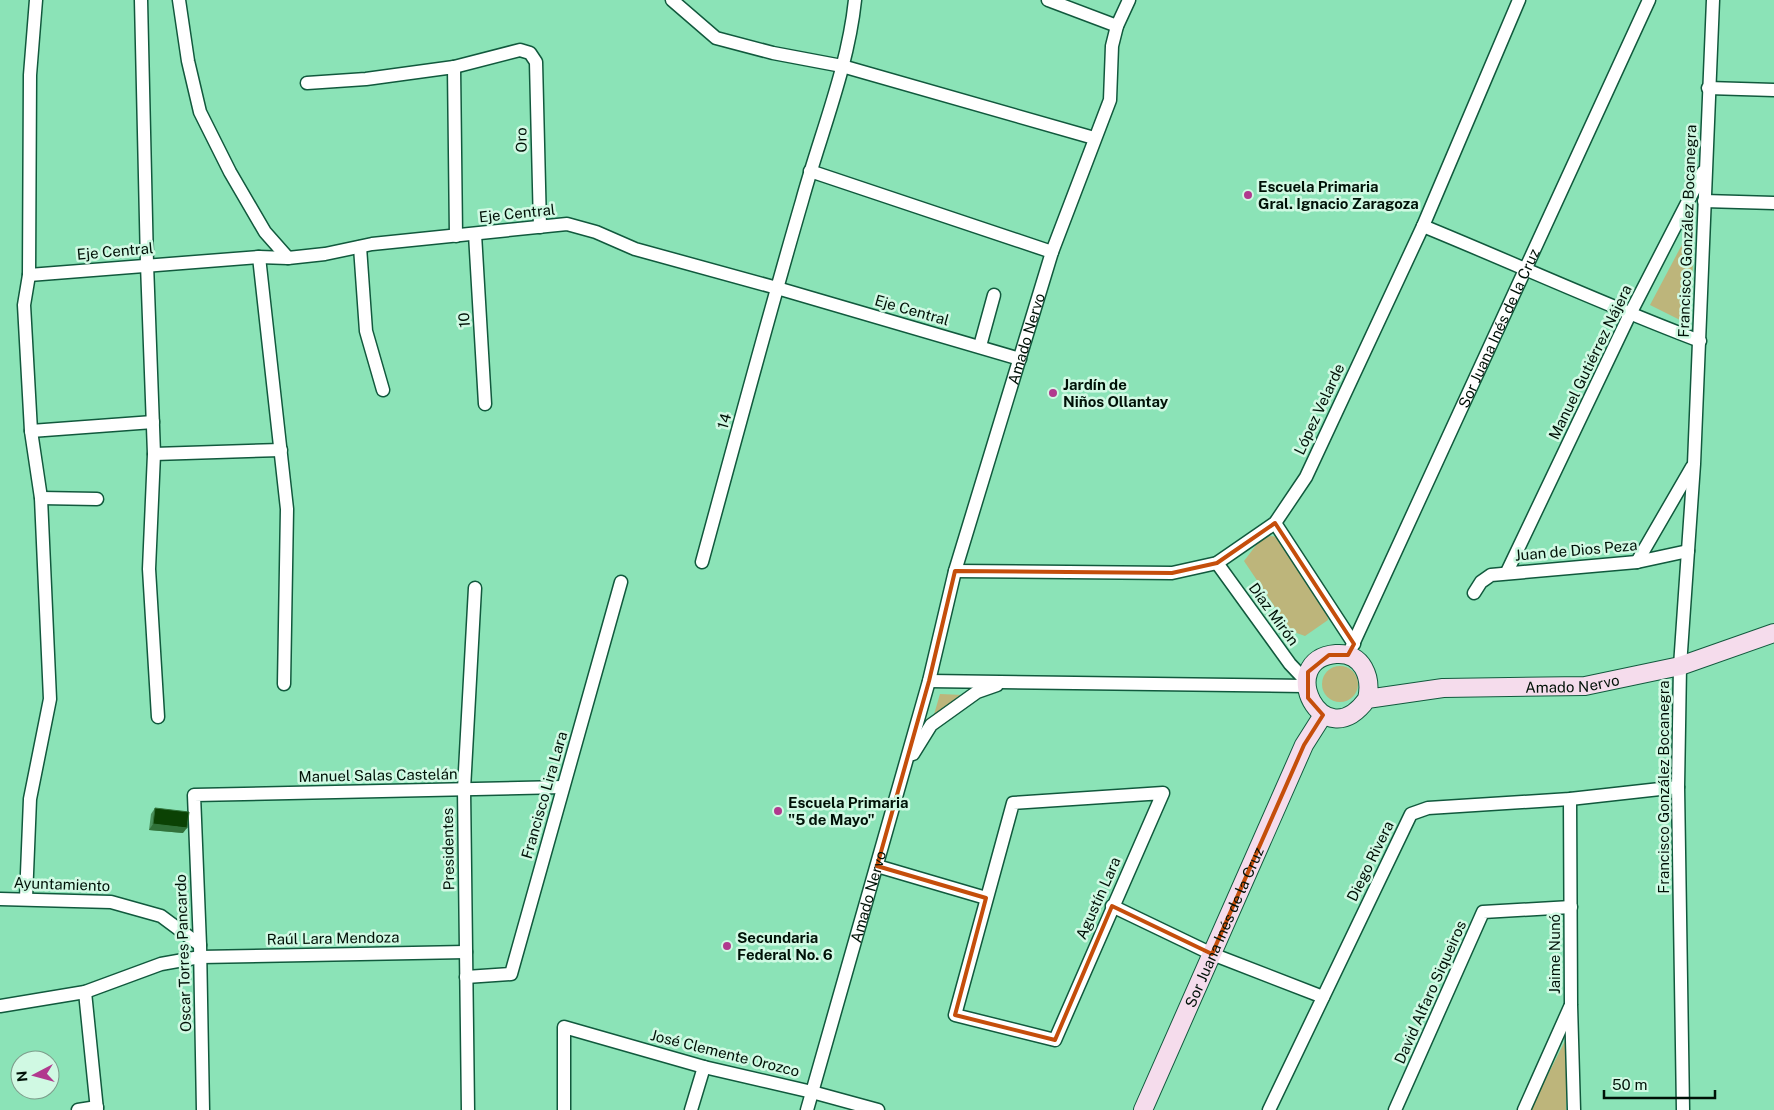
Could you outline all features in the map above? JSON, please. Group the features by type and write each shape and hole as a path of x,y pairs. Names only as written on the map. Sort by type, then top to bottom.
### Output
{"main road":[{"name":"Amado Nervo","path":"1367,700 1443,688 1584,686 1680,666 1774,633"},
{"path":"1351,649 1368,673 1370,686 1367,700 1360,710 1348,717 1335,718 1323,715 1314,708 1308,698 1306,684 1308,672 1317,661 1329,655 1351,649"},
{"name":"Sor Juana Inés de la Cruz","path":"1143,1110 1304,745 1323,715"}],"street":[{"path":"26,898 30,799 50,699 41,498 32,431 24,306 29,275 30,75 36,0"},
{"path":"141,0 147,264 154,454 150,569 158,718"},
{"path":"179,0 188,61 200,112 230,172 265,232 288,258"},
{"path":"672,0 716,38 773,53 842,66 1094,138"},
{"name":"14","path":"702,562 810,171 842,66 856,0"},
{"path":"1048,0 1116,26"},
{"name":"Amado Nervo","path":"807,1110 929,681 955,571 1052,252 1110,100 1112,46 1116,26 1130,0"},
{"name":"López Velarde","path":"955,571 1172,573 1217,563 1275,522 1306,476 1423,226 1519,0"},
{"name":"Sor Juana Inés de la Cruz","path":"1351,649 1649,0"},
{"name":"Francisco González Bocanegra","path":"1683,1110 1678,787 1680,666 1694,464 1713,0"},
{"name":"Oro","path":"454,67 520,50 530,53 536,62 540,227"},
{"path":"307,83 366,79 454,67 456,236"},
{"path":"1708,88 1774,90"},
{"name":"Manuel Gutiérrez Nájera","path":"1507,572 1630,314 1705,168"},
{"path":"810,171 1052,252"},
{"path":"1704,201 1774,203"},
{"name":"Eje Central","path":"29,275 147,264 259,257 288,258 325,254 360,247 567,224 596,232 635,249 777,288 1020,359"},
{"path":"1423,226 1526,268 1630,314 1700,341"},
{"name":"10","path":"475,234 485,404"},
{"path":"360,247 366,331 383,390"},
{"path":"259,257 287,508 284,684"},
{"path":"980,346 994,296"},
{"path":"32,431 153,422"},
{"path":"154,454 281,450"},
{"name":"Francisco González Bocanegra","path":"1637,562 1694,464"},
{"path":"41,498 97,499"},
{"path":"1275,522 1351,649"},
{"name":"Juan de Dios Peza","path":"1474,593 1481,582 1491,574 1637,562 1688,551"},
{"name":"Díaz Mirón","path":"1217,563 1306,684"},
{"name":"Francisco Lira Lara","path":"466,977 511,974 620,582"},
{"name":"Presidentes","path":"468,1110 464,790 475,588"},
{"path":"929,681 1306,684"},
{"path":"904,767 931,726 977,692 1006,682"},
{"name":"Diego Rivera","path":"1268,1110 1411,814 1428,808 1570,799 1678,787"},
{"name":"Manuel Salas Castelán","path":"194,794 563,788"},
{"name":"Agustín Lara","path":"1163,793 1112,906 1055,1040 956,1015 1013,803 1163,793"},
{"name":"Oscar Torres Pancardo","path":"194,794 200,951 203,1110"},
{"name":"Jaime Nunó","path":"1570,799 1571,1005 1574,1110"},
{"path":"877,866 986,898"},
{"name":"Ayuntamiento","path":"0,899 26,898 112,902 161,916 200,951"},
{"path":"1112,906 1212,954 1323,997"},
{"name":"David Alfaro Siqueiros","path":"1394,1110 1483,912 1571,907"},
{"path":"0,1006 85,992 200,951"},
{"name":"Raúl Lara Mendoza","path":"200,951 466,952"},
{"path":"78,1110 97,1109 85,992"},
{"path":"1524,1110 1571,1005"},
{"name":"José Clemente Orozco","path":"564,1110 564,1027 704,1067 812,1092 878,1110"},
{"path":"691,1110 704,1067"}],"highlighted area":[{"path":"1275,523 1354,644 1348,655 1329,655 1308,672 1308,698 1323,715 1304,745 1212,954 1112,906 1055,1040 955,1015 986,898 877,866 929,681 955,571 1172,573 1217,563"}],"shaded area":[{"path":"1695,220 1690,325 1650,305"},
{"path":"1270,536 1279,537 1327,609 1328,620 1305,636 1291,631 1244,561 1260,540"},
{"path":"1340,666 1347,667 1353,671 1357,677 1357,691 1353,697 1347,701 1340,702 1333,701 1327,697 1323,691 1322,684 1323,677 1327,671 1333,667"},
{"path":"940,694 963,695 933,718"},
{"path":"1568,1035 1566,1110 1530,1110"}],"building":[{"path":"155,808 189,812 187,828 153,824"}],"place":[{"name":"Escuela Primaria Gral. Ignacio Zaragoza","path":"1248,195"},
{"name":"Jardín de Niños Ollantay","path":"1053,393"},
{"name":"Escuela Primaria \"5 de Mayo\"","path":"778,811"},
{"name":"Secundaria Federal No. 6","path":"727,946"}]}
